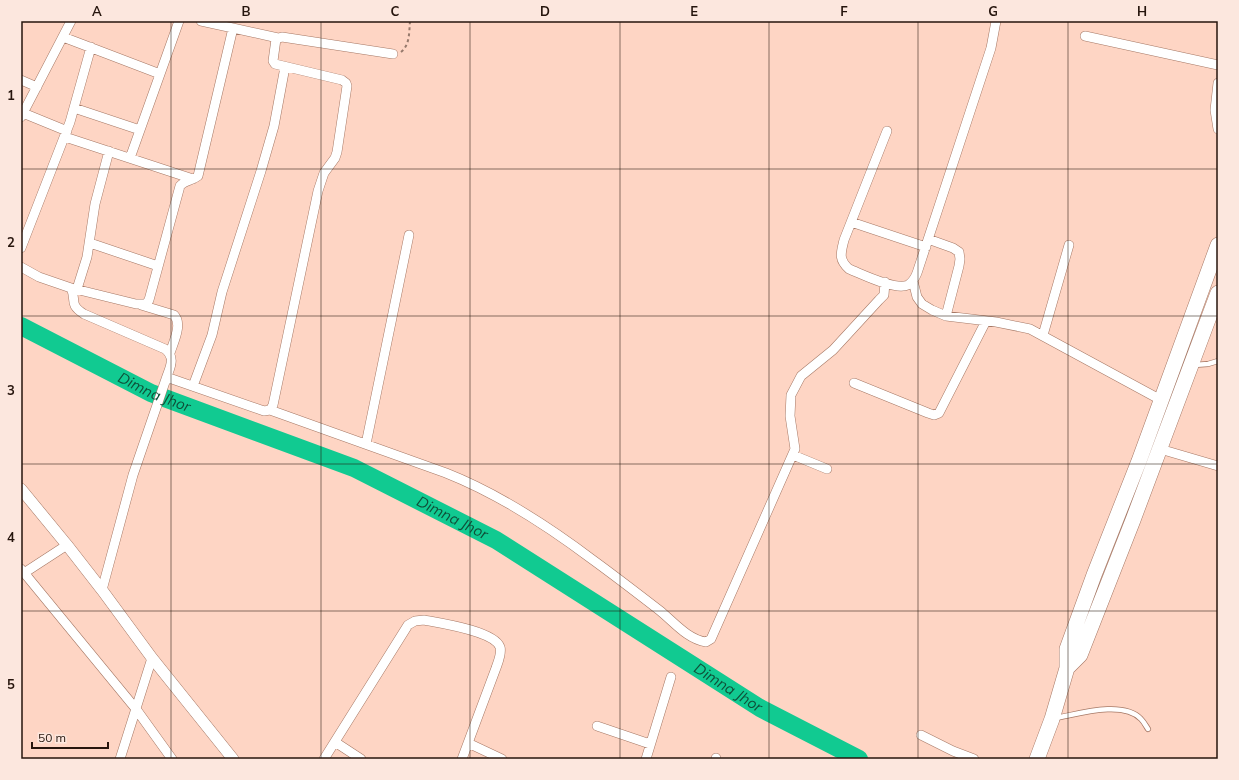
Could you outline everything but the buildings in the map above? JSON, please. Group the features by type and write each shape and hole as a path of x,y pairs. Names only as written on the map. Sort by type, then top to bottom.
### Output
{"highway":[{"path":"1037,759 1052,719 1067,668 1067,650 1094,575 1139,461 1218,245"},
{"path":"1067,668 1080,655 1217,300"},
{"path":"1187,328 1203,334"}],"street":[{"path":"71,21 22,115 108,151 194,179"},
{"path":"130,158 179,21"},
{"path":"201,21 278,38 392,54"},
{"path":"996,21 991,48 927,243 913,281 917,297 922,304 946,316 1014,324 1030,329 1161,400"},
{"path":"141,305 146,304 149,300 180,186 184,182 198,176 233,28"},
{"path":"1085,36 1218,65"},
{"path":"63,37 160,74"},
{"path":"270,410 273,405 318,191 324,173 335,158 337,152 347,86 342,80 275,64 273,62 276,41 278,38"},
{"path":"21,248 66,134 92,48"},
{"path":"193,386 212,335 222,292 274,126 285,67"},
{"path":"21,80 37,87"},
{"path":"1218,83 1215,110 1218,129"},
{"path":"74,108 140,130"},
{"path":"887,131 851,222 841,250 841,258 849,269 885,282 900,286 907,285 913,281"},
{"path":"108,151 95,204 87,257 73,291 73,303 75,308 79,311 165,349 170,353"},
{"path":"851,222 927,243 953,248 959,252 959,266 946,316"},
{"path":"366,444 409,235"},
{"path":"90,243 158,266"},
{"path":"1043,335 1069,245"},
{"path":"21,267 43,278 74,288 141,305 174,315 177,318 178,325 170,353 171,362 133,475 102,590"},
{"path":"166,379 170,378 264,411 270,410 465,481 543,524 592,559 691,637 706,642 711,639 793,455 795,449 790,416 791,395 801,376 833,350 884,295 885,282"},
{"path":"854,383 928,413 934,415 939,413 986,321"},
{"path":"1160,449 1218,466"},
{"path":"793,455 828,469"},
{"path":"21,489 102,590 152,658 234,759"},
{"path":"67,545 23,571 136,709 172,759"},
{"path":"324,759 408,625 415,621 424,620 483,633 495,641 500,647 500,655 496,668 462,759"},
{"path":"120,759 152,658"},
{"path":"646,759 671,677"},
{"path":"597,726 650,744"},
{"path":"921,735 958,754 974,759"},
{"path":"335,742 361,759"},
{"path":"468,743 502,759"}],"lane":[{"path":"1192,365 1208,364 1218,361"},
{"path":"1052,719 1109,709 1122,709 1141,718 1148,729"}],"path":[{"path":"392,54 401,52 406,48 408,43 410,21"}],"waterway":[{"name":"Dimna Jhor","path":"21,326 151,393 354,468 496,540 760,708 859,759"}]}
